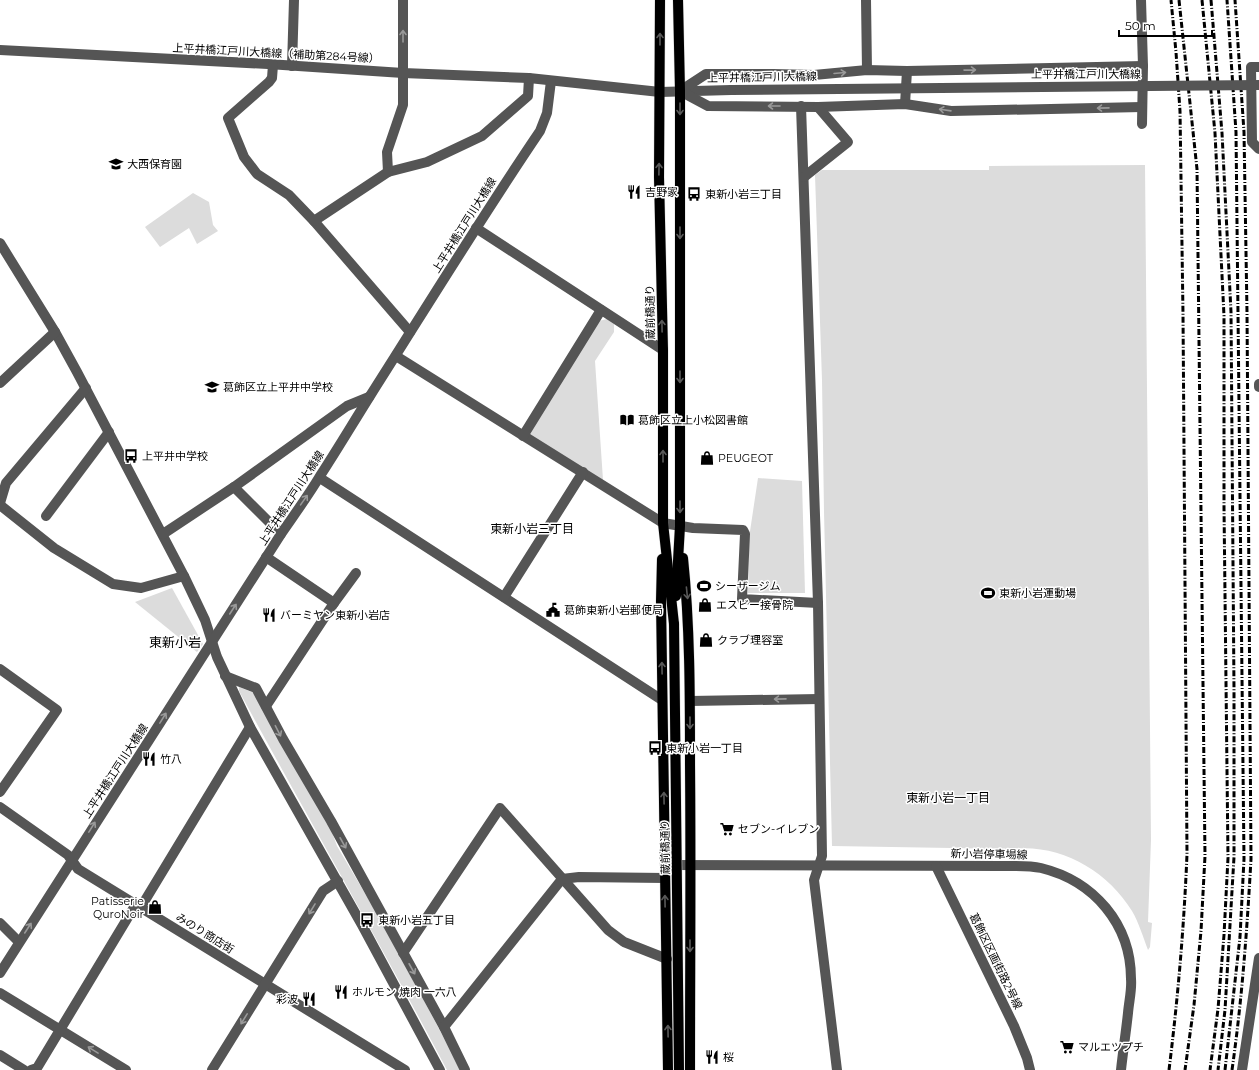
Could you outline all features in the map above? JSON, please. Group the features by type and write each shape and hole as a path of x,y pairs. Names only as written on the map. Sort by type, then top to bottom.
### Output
{"main road":[{"name":"蔵前橋通り","path":"660,0 659,176 663,350 663,523 674,624"},
{"name":"蔵前橋通り","path":"678,0 680,91 680,526 674,624 679,1070"},
{"path":"663,523 661,601 668,1070"},
{"path":"680,526 687,600 690,701 690,1070"},
{"path":"664,828 669,835 677,839 685,837 691,832"}],"street":[{"path":"292,66 294,0"},
{"path":"388,172 387,152 403,105 403,0"},
{"path":"866,0 867,70"},
{"path":"1141,0 1143,66 1142,124"},
{"name":"上平井橋江戸川大橋線（補助第284号線）","path":"0,50 403,73 529,78 551,81"},
{"path":"273,65 272,78 269,82 228,118 244,157 257,174 289,194 410,332"},
{"path":"1142,107 951,111 905,104 818,107 708,106 680,91 706,74 814,75 867,70 907,71 1143,66"},
{"path":"1255,67 1255,106 1252,142 1259,149"},
{"path":"905,104 907,71"},
{"path":"314,221 388,172 427,162 482,136 528,96 529,78"},
{"name":"上平井橋江戸川大橋線","path":"0,973 211,642 281,534 320,478 410,332 540,131 547,113 551,81 660,92 1259,85"},
{"path":"802,106 818,603 822,856 814,880 837,1070"},
{"path":"804,177 848,142 818,107"},
{"path":"476,228 663,350"},
{"path":"0,243 55,332 86,388 184,576 205,620 211,642 250,727 338,880 440,1070"},
{"path":"523,436 601,310"},
{"path":"0,383 55,332"},
{"path":"396,356 663,523 693,528 743,530 745,534 742,599 818,603"},
{"path":"86,388 3,481 0,504 54,548 113,584 141,588 184,576"},
{"path":"163,534 234,487 347,406 369,397"},
{"path":"46,516 109,432"},
{"path":"504,597 583,472"},
{"path":"320,478 662,700"},
{"path":"234,487 281,534"},
{"path":"266,557 334,603"},
{"path":"266,706 334,603 356,573"},
{"path":"0,669 57,710 0,792"},
{"path":"226,676 256,688 444,1027 465,1070"},
{"path":"690,701 819,699"},
{"path":"31,1070 37,1068 250,727"},
{"name":"みのり商店街","path":"0,807 68,855 78,869 405,1070"},
{"path":"403,953 500,808 597,919 616,937 624,942 666,959"},
{"name":"新小岩停車場線","path":"665,865 1001,866 1039,867 1057,873 1077,882 1108,908 1125,943 1131,967 1131,987 1121,1070"},
{"name":"葛飾区区画街路2号線","path":"936,866 1014,1026 1027,1058 1030,1070"},
{"path":"444,1027 562,879 579,877 665,878"},
{"path":"212,1070 322,891 338,880"},
{"path":"0,923 19,942"},
{"path":"1242,1070 1259,958"},
{"path":"0,993 126,1070"},
{"path":"0,1055 24,1070"}],"shaded area":[{"name":"東新小岩運動場","path":"1145,165 1151,840 1148,922 1152,923 1150,947 1148,950 1139,925 1122,896 1095,872 1080,862 1064,855 1047,850 1029,848 832,846 822,380 815,175 822,170 989,170 989,166"},
{"path":"193,193 209,202 213,225 218,231 197,244 189,228 160,247 145,227"},
{"path":"607,319 614,324 614,332 595,361 603,480 525,435 599,321"},
{"path":"758,478 802,481 805,593 748,593 749,538"},
{"path":"172,588 203,644 197,652 135,602"},
{"path":"239,687 254,693 326,816 337,846 383,924 461,1070 447,1070 239,691"}],"railway":[{"path":"1169,1070 1180,962 1187,854 1180,111 1171,0"},
{"path":"1179,0 1197,169 1205,856 1201,931 1194,1005 1185,1070"},
{"path":"1202,0 1215,133 1224,316 1224,507 1228,858 1218,1009 1210,1070"},
{"path":"1211,0 1222,133 1231,312 1234,690 1234,857 1225,1010 1218,1070"},
{"path":"1225,1070 1240,937 1244,859 1236,132 1227,0"},
{"path":"1232,1070 1244,965 1251,859 1247,312 1244,132 1235,0"}],"place":[{"name":"大西保育園","path":"116,164"},
{"name":"吉野家","path":"634,192"},
{"name":"東新小岩三丁目","path":"694,194"},
{"name":"葛飾区立上平井中学校","path":"212,387"},
{"name":"葛飾区立上小松図書館","path":"627,420"},
{"name":"上平井中学校","path":"131,456"},
{"name":"PEUGEOT","path":"707,458"},
{"name":"シーザージム","path":"704,586"},
{"name":"東新小岩運動場","path":"988,593"},
{"name":"エスビー接骨院","path":"705,605"},
{"name":"葛飾東新小岩郵便局","path":"553,610"},
{"name":"バーミヤン東新小岩店","path":"269,615"},
{"name":"クラブ理容室","path":"706,640"},
{"name":"東新小岩一丁目","path":"655,748"},
{"name":"竹八","path":"149,759"},
{"name":"セブン-イレブン","path":"727,829"},
{"name":"Patisserie QuroNoir","path":"155,907"},
{"name":"東新小岩五丁目","path":"367,920"},
{"name":"ホルモン 焼肉 一六八","path":"341,992"},
{"name":"彩波","path":"309,999"},
{"name":"マルエツプチ","path":"1067,1047"},
{"name":"桜","path":"712,1057"}],"district":[{"name":"東新小岩三丁目","path":"532,529"},
{"name":"東新小岩","path":"175,642"},
{"name":"東新小岩一丁目","path":"948,798"}]}
